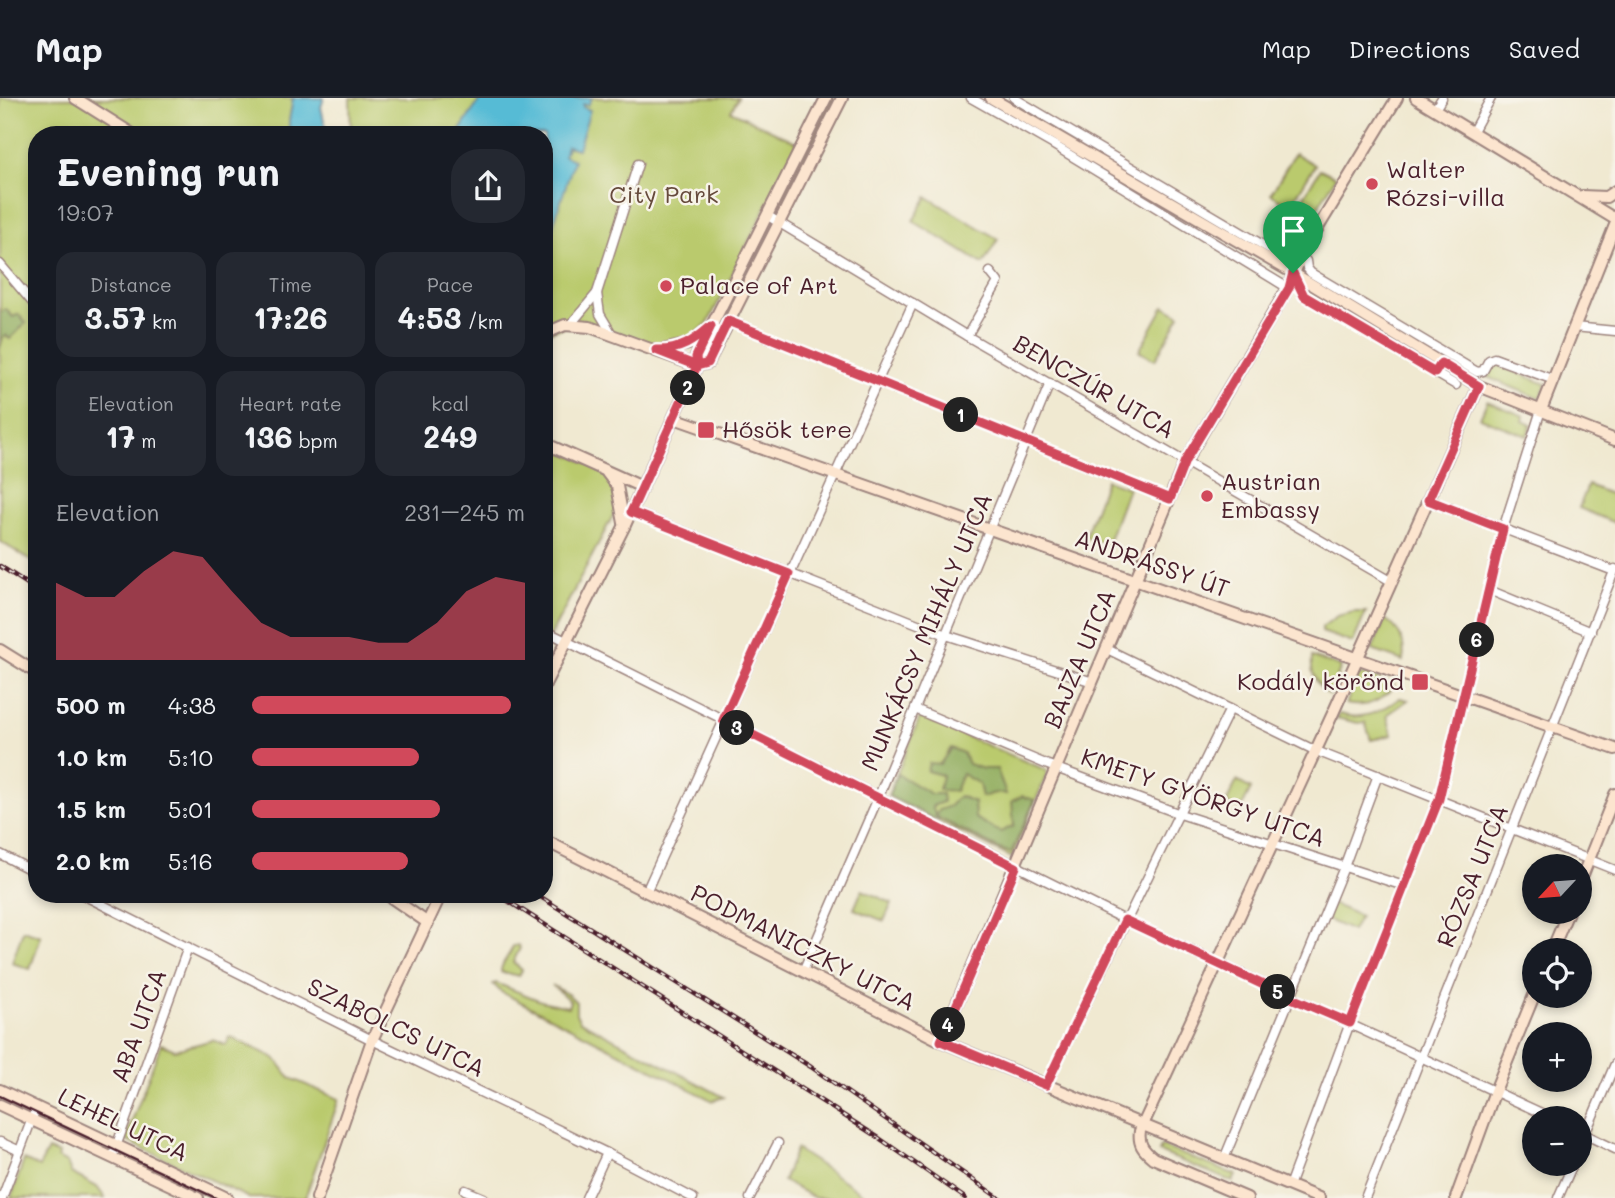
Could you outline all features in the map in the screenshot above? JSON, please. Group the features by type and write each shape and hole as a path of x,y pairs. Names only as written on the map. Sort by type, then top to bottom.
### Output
{"street":[{"path":"75,98 120,126"},
{"path":"553,669 631,512 697,366 696,357 826,98"},
{"path":"553,330 571,324 612,334 697,366 708,363 842,98"},
{"path":"971,98 1289,288"},
{"path":"991,98 1298,267 1307,268 1311,273 1477,372 1483,371 1489,360 1494,358 1554,380"},
{"path":"1014,98 1285,258 1438,368 1456,385"},
{"name":"BAJZA UTCA","path":"941,1041 1185,461 1289,288 1298,267 1397,98"},
{"name":"BAJZA UTCA","path":"1298,267 1403,98"},
{"path":"1416,98 1615,219"},
{"path":"1435,109 1442,98"},
{"path":"1473,131 1491,98"},
{"path":"571,324 583,313 597,293 638,164"},
{"path":"1578,195 1600,198 1615,191"},
{"name":"BENCZÚR UTCA","path":"768,216 967,336 1391,581"},
{"path":"1289,1186 1439,799 1503,529 1541,410 1615,225"},
{"path":"0,264 28,298"},
{"path":"967,336 998,282 990,272"},
{"path":"597,293 600,314 612,334"},
{"path":"646,892 913,303"},
{"path":"728,321 1170,499"},
{"path":"656,350 690,344 711,326"},
{"path":"1574,327 1615,331"},
{"path":"1438,368 1615,440"},
{"name":"MUNKÁCSY MIHÁLY UTCA","path":"803,971 878,798 1050,383"},
{"path":"1247,1198 1153,1158 1144,1151 1140,1143 1140,1131 1479,386"},
{"name":"ANDRÁSSY ÚT","path":"674,418 1615,749"},
{"path":"553,448 642,487"},
{"path":"606,471 617,486 625,525"},
{"path":"1428,500 1615,570"},
{"path":"631,512 946,635 1093,682"},
{"name":"RÓZSA UTCA","path":"1365,1198 1615,570"},
{"path":"1489,590 1591,632"},
{"path":"553,635 1125,920 1526,1106"},
{"path":"1107,649 1314,750 1578,854"},
{"path":"0,650 28,667"},
{"name":"KMETY GYÖRGY UTCA","path":"915,709 1057,768 1180,814 1404,886"},
{"path":"1046,1085 1230,709"},
{"path":"1224,1159 1344,867 1378,775"},
{"path":"1592,854 1615,794"},
{"name":"PODMANICZKY UTCA","path":"553,845 941,1041 1319,1198"},
{"path":"0,854 28,868"},
{"path":"1592,860 1615,870"},
{"name":"SZABOLCS UTCA","path":"99,903 693,1198"},
{"path":"399,903 428,923"},
{"path":"317,1198 372,1040 437,903"},
{"name":"ABA UTCA","path":"112,1158 188,947"},
{"path":"1456,1198 1494,1091 1529,1008"},
{"path":"1592,1114 1615,1064"},
{"name":"LEHEL UTCA","path":"0,1090 227,1198"},
{"name":"LEHEL UTCA","path":"0,1105 198,1198"},
{"path":"2,1198 36,1108"},
{"path":"1592,1138 1615,1149"},
{"path":"0,1142 20,1151"},
{"path":"750,1198 778,1143"},
{"path":"586,1198 607,1153"},
{"path":"1558,1198 1568,1176"},
{"path":"466,1190 484,1198"}],"green space":[{"path":"0,98 293,98 289,126 28,126 28,559 0,541"},
{"path":"350,98 481,98 463,126 351,126"},
{"name":"City Park","path":"592,98 738,98 731,111 798,143 708,323 694,336 656,350 571,324 553,331 553,225 573,160 563,156 567,146 577,149 583,104"},
{"path":"832,98 835,98 781,206 778,204"},
{"path":"1295,153 1315,165 1290,206 1271,194"},
{"path":"1320,169 1336,177 1296,243 1291,246 1279,239"},
{"path":"927,197 998,239 983,264 913,221"},
{"path":"1164,306 1180,315 1155,360 1139,351"},
{"path":"6,309 13,317 19,314 26,323 10,339 6,335 3,337 0,348 0,313"},
{"path":"1493,363 1546,384 1540,399 1487,377"},
{"path":"1487,401 1524,416 1523,421 1531,425 1527,436 1480,418"},
{"path":"553,447 605,471 619,504 553,631"},
{"path":"1106,480 1128,488 1107,545 1085,537"},
{"path":"1588,485 1615,496 1615,523 1579,508"},
{"path":"1366,612 1353,643 1322,632 1322,627 1337,616"},
{"path":"1385,619 1395,627 1401,637 1403,661 1372,650"},
{"path":"1312,657 1341,667 1330,695 1315,679"},
{"path":"1358,675 1366,675 1394,685 1384,696 1373,702 1346,704"},
{"path":"1400,698 1408,700 1387,715 1392,735 1371,740 1365,722 1337,718 1339,714 1371,714"},
{"path":"920,717 1046,770 1047,774 1012,858 888,796"},
{"path":"951,748 963,753 968,764 983,769 997,769 1006,794 995,793 982,797 979,784 962,774 955,791 939,790 942,775 927,771 929,763 940,764"},
{"path":"897,774 931,794 942,794 943,802 932,806 936,816 939,810 950,806 959,796 974,802 975,818 1000,832 1014,826 1012,801 1022,796 1035,800 1011,853 888,796"},
{"path":"1237,781 1251,789 1241,809 1226,803"},
{"path":"862,890 892,903 884,921 854,909"},
{"path":"1332,904 1360,916 1352,931 1325,919"},
{"path":"23,930 41,936 30,969 12,963"},
{"path":"518,945 520,948 513,962 522,970 519,976 501,972 513,946"},
{"path":"493,984 541,1001 568,1007 570,1001 552,985 576,1002 576,1014 580,1021 724,1097 713,1101 501,992"},
{"path":"230,1037 275,1058 290,1078 339,1099 305,1198 249,1198 125,1140 161,1044 175,1050 213,1040 226,1045"},
{"path":"1161,1146 1236,1175 1233,1182 1159,1152"},
{"path":"796,1149 868,1198 815,1198 783,1181"},
{"path":"48,1150 59,1154 57,1158 67,1163 71,1173 97,1187 105,1198 11,1198 24,1160 39,1167"}],"water":[{"path":"293,98 324,98 321,107 325,126 289,126"},
{"path":"481,98 592,98 588,105 583,104 583,107 590,110 578,149 567,146 564,156 574,160 553,226 553,126 463,126"}],"tram line":[{"path":"0,1096 216,1198"}],"railway":[{"path":"0,566 28,584"},
{"path":"511,903 879,1138 965,1198"},
{"path":"550,903 811,1067 999,1198"}],"place":[{"name":"Walter Rózsi-villa","path":"1372,184"},
{"name":"Palace of Art","path":"666,286"},
{"name":"Hősök tere","path":"706,430"},
{"name":"Austrian Embassy","path":"1207,496"},
{"name":"Kodály körönd","path":"1420,682"}],"route":[{"path":"1293,273 1289,288 1185,461 1170,499 728,321 708,363 697,366 656,350 690,344 711,326 696,357 697,366 631,512 789,574 723,720 1016,867 941,1041 1046,1085 1125,920 1350,1023 1439,799 1503,529 1428,500 1479,386 1441,363 1435,373 1304,296 1293,273"}]}
